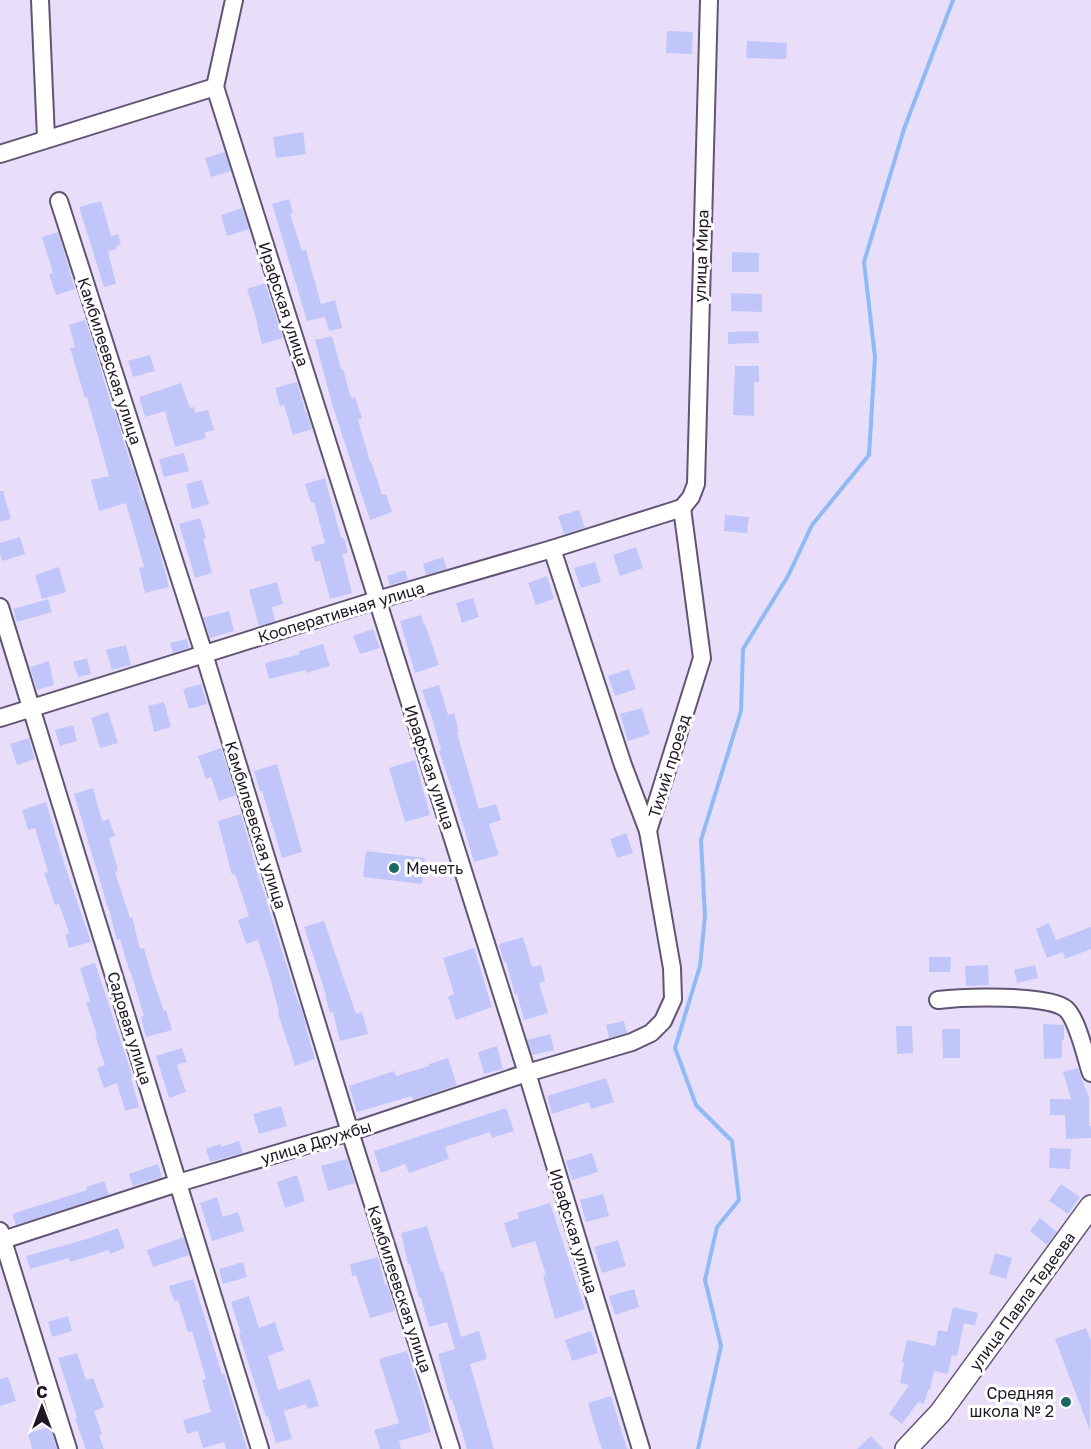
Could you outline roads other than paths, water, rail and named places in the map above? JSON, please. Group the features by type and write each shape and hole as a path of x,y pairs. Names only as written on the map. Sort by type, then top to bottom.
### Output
{"main road":[{"name":"улица Павла Тедеева","path":"906,1449 940,1413 1091,1206"}],"street":[{"path":"40,0 46,138"},
{"path":"0,154 215,87 234,0"},
{"name":"улица Мира","path":"682,508 691,497 696,484 709,0"},
{"name":"Ирафская улица","path":"215,87 527,1073 641,1449"},
{"name":"Камбилеевская улица","path":"59,201 204,654 350,1132 451,1449"},
{"name":"Кооперативная улица","path":"0,718 377,600 682,508"},
{"name":"Тихий проезд","path":"632,1042 651,1033 663,1021 673,999 672,968 648,831 702,658 682,508"},
{"path":"552,549 622,765 648,831"},
{"name":"Садовая улица","path":"0,607 260,1449"},
{"path":"938,1000 962,997 1041,1000 1065,1008 1074,1020 1091,1073"},
{"name":"улица Дружбы","path":"1,1237 350,1132 527,1073 632,1042"},
{"path":"1,1237 68,1449"}],"waterway":[{"path":"698,1449 721,1346 705,1280 717,1227 739,1200 732,1141 696,1105 675,1048 700,966 705,916 701,840 741,711 743,649 788,576 812,525 869,455 875,357 864,262 904,129 953,0"}],"place":[{"name":"Мечеть","path":"394,868"},
{"name":"Средняя школа № 2","path":"1066,1402"}]}
